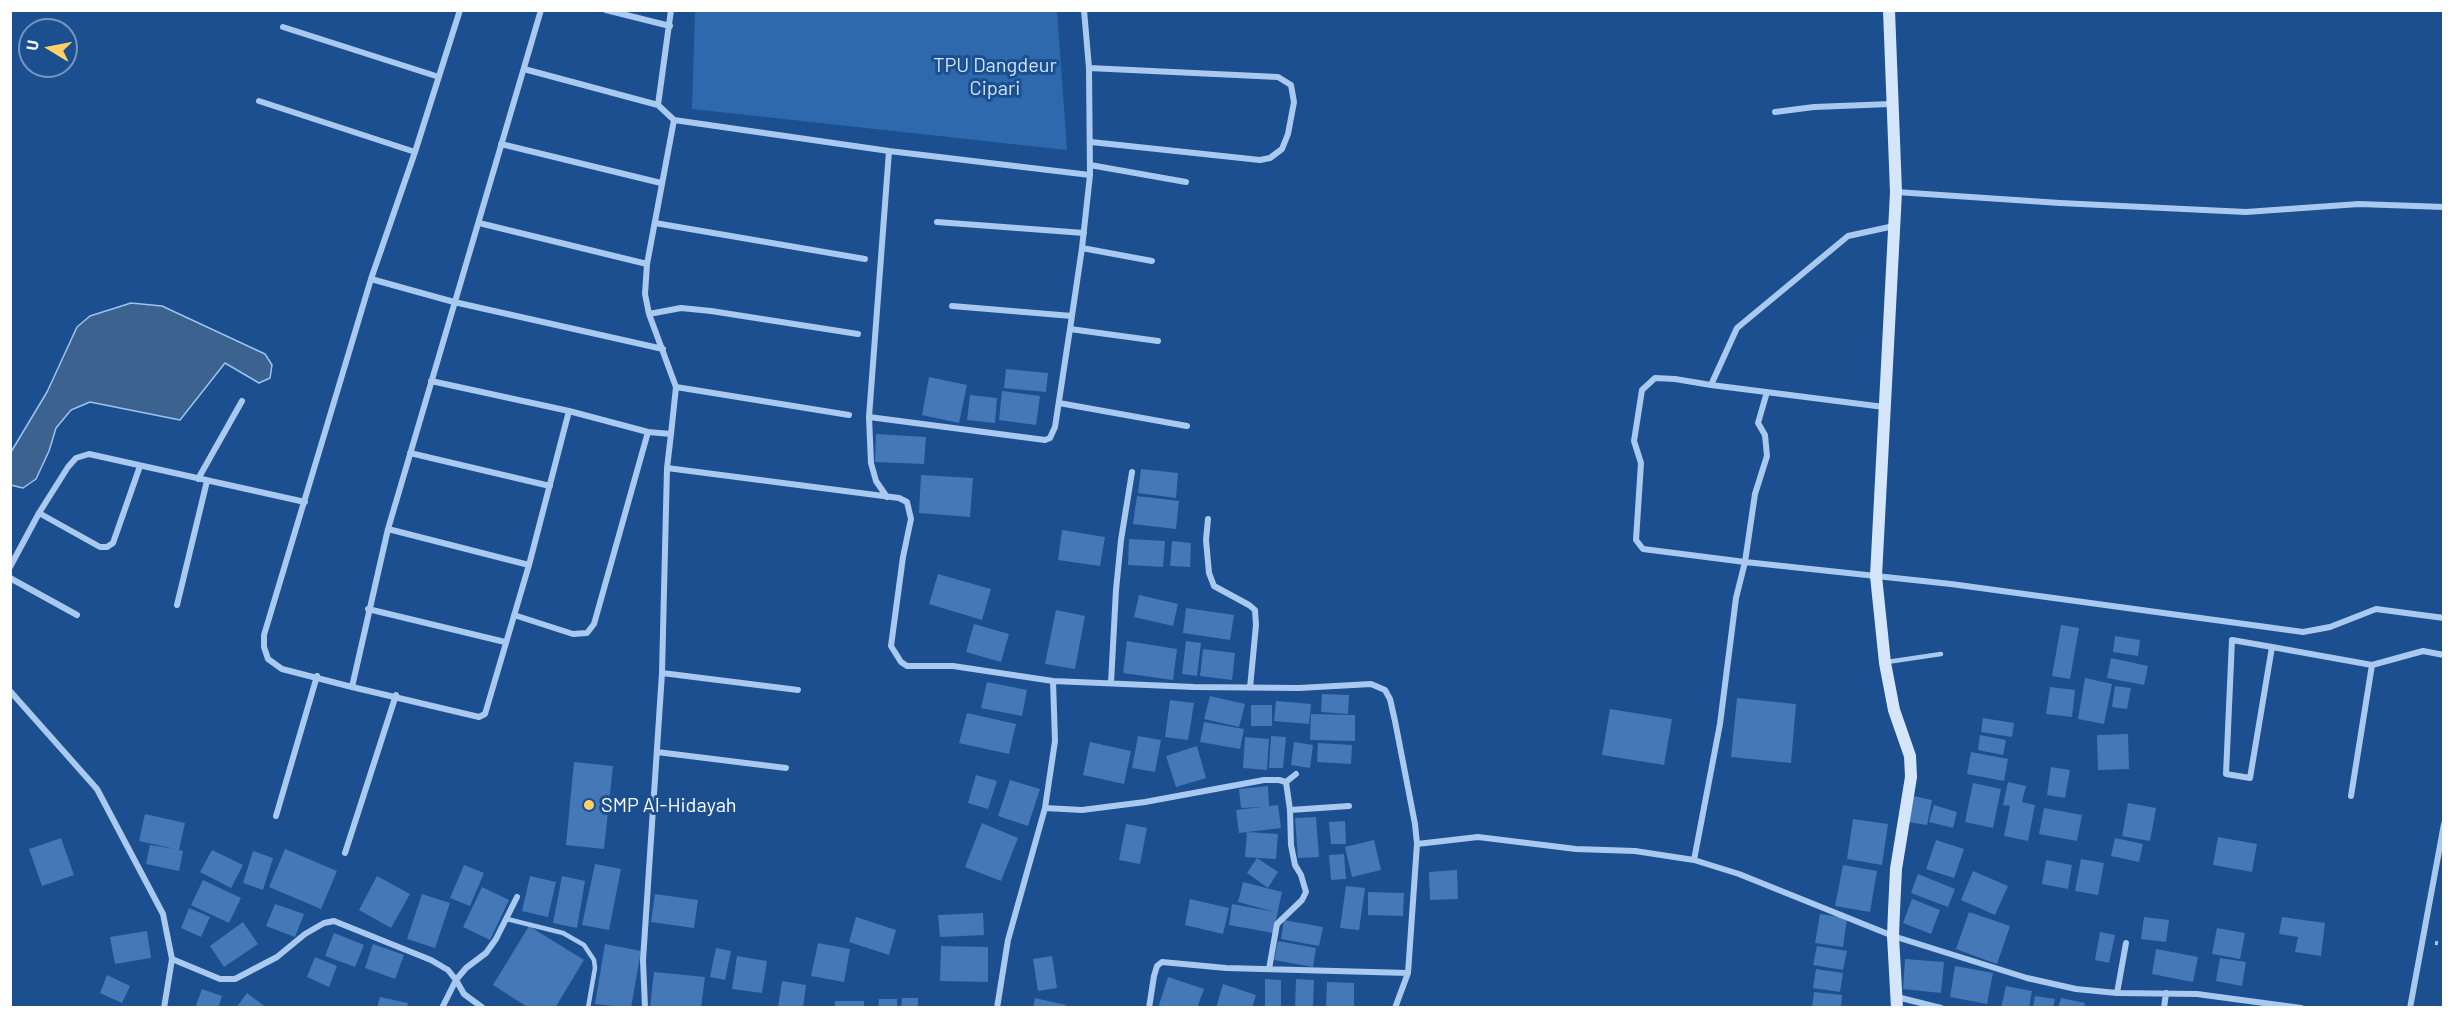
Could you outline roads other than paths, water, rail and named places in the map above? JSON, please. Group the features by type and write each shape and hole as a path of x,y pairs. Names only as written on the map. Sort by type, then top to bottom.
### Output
{"street":[{"path":"460,10 415,152 371,279 264,635 264,647 268,659 282,669 317,676 352,687 396,695 480,717 485,714 529,565 569,411"},
{"path":"352,687 388,529 541,10"},
{"path":"606,10 670,26"},
{"path":"658,105 671,10"},
{"path":"869,417 1045,440 1050,438 1055,427 1059,404 1082,248 1090,175 1089,68 1084,10"},
{"path":"1889,10 1896,192 1876,576 1885,663 1894,710 1910,756 1911,777 1896,869 1893,936 1897,1002 1941,1008"},
{"path":"283,27 439,77"},
{"path":"1089,68 1278,77 1291,85 1294,102 1288,134 1282,149 1270,158 1260,160 1091,142"},
{"path":"524,69 658,105 674,120 889,151 1090,175"},
{"path":"259,101 415,152"},
{"path":"1775,112 1814,107 1892,104"},
{"path":"645,1008 643,960 662,673 667,468 676,387 648,314 645,294 647,264 674,120"},
{"path":"501,144 661,183"},
{"path":"887,497 876,481 871,463 869,417 889,151"},
{"path":"1090,165 1186,182"},
{"path":"1896,192 2246,212 2359,204 2444,207"},
{"path":"937,222 1084,233"},
{"path":"479,223 647,264"},
{"path":"655,223 865,259"},
{"path":"1712,385 1737,328 1848,236 1894,225"},
{"path":"1082,248 1152,261"},
{"path":"371,279 454,302 663,350"},
{"path":"952,306 1072,316"},
{"path":"648,314 681,308 858,334"},
{"path":"1070,329 1158,341"},
{"path":"1884,407 1655,378 1642,390 1634,441 1641,463 1636,540 1643,549 2052,597 2303,632 2330,627 2376,609 2444,618"},
{"path":"431,381 569,411 648,432 671,434"},
{"path":"676,387 849,415"},
{"path":"1694,860 1720,724 1736,598 1745,562 1755,494 1767,456 1765,435 1758,423 1767,392"},
{"path":"198,478 242,401"},
{"path":"1059,404 1187,426"},
{"path":"513,615 573,634 587,633 594,624 648,432"},
{"path":"410,453 550,486"},
{"path":"10,567 39,513 68,467 76,458 89,454 305,502"},
{"path":"39,513 100,547 107,547 113,543 140,466"},
{"path":"667,468 899,498 907,502 911,519 903,557 891,646 901,662 907,666 954,666 1053,681 1250,688 1371,684 1385,690 1390,699 1395,721 1417,844 1408,973 1395,1008"},
{"path":"1111,683 1119,560 1132,472"},
{"path":"177,605 207,481"},
{"path":"1208,519 1206,540 1209,573 1214,586 1222,593 1255,610 1256,625 1250,688"},
{"path":"388,529 529,565"},
{"path":"10,578 77,615"},
{"path":"368,609 505,642"},
{"path":"2272,647 2250,778 2226,774 2232,640 2272,647 2372,665 2423,651 2444,655"},
{"path":"2350,796 2372,665"},
{"path":"662,673 798,690"},
{"path":"276,816 317,676"},
{"path":"997,1008 1008,940 1045,808 1055,741 1053,681"},
{"path":"10,691 97,789 163,914 172,959 164,1008"},
{"path":"345,854 396,695"},
{"path":"657,752 786,768"},
{"path":"1286,782 1296,774"},
{"path":"1045,808 1082,810 1145,802 1264,780 1286,782"},
{"path":"1269,969 1277,924 1302,900 1306,892 1295,865 1291,845 1286,782"},
{"path":"1290,810 1349,806"},
{"path":"2410,1008 2444,824"},
{"path":"1417,844 1478,837 1576,849 1635,851 1694,860 1740,874 1893,936 2027,978 2076,989 2117,993 2197,994 2301,1008"},
{"path":"442,1008 456,980 466,968 486,953 507,919 517,897"},
{"path":"172,959 220,979 235,979 277,957 304,934 324,922 334,921 431,960 448,970 464,994 483,1008"},
{"path":"2117,993 2126,943"},
{"path":"1149,1008 1154,975 1157,966 1162,962 1226,968 1408,973"},
{"path":"2164,1008 2166,993"}],"lane":[{"path":"1885,663 1941,654"},
{"path":"507,919 563,933 584,945 594,960 595,968 588,1008"}],"place":[{"name":"SMP Al-Hidayah","path":"589,805"}],"park label":[{"name":"TPU Dangdeur Cipari","path":"995,76"}]}
